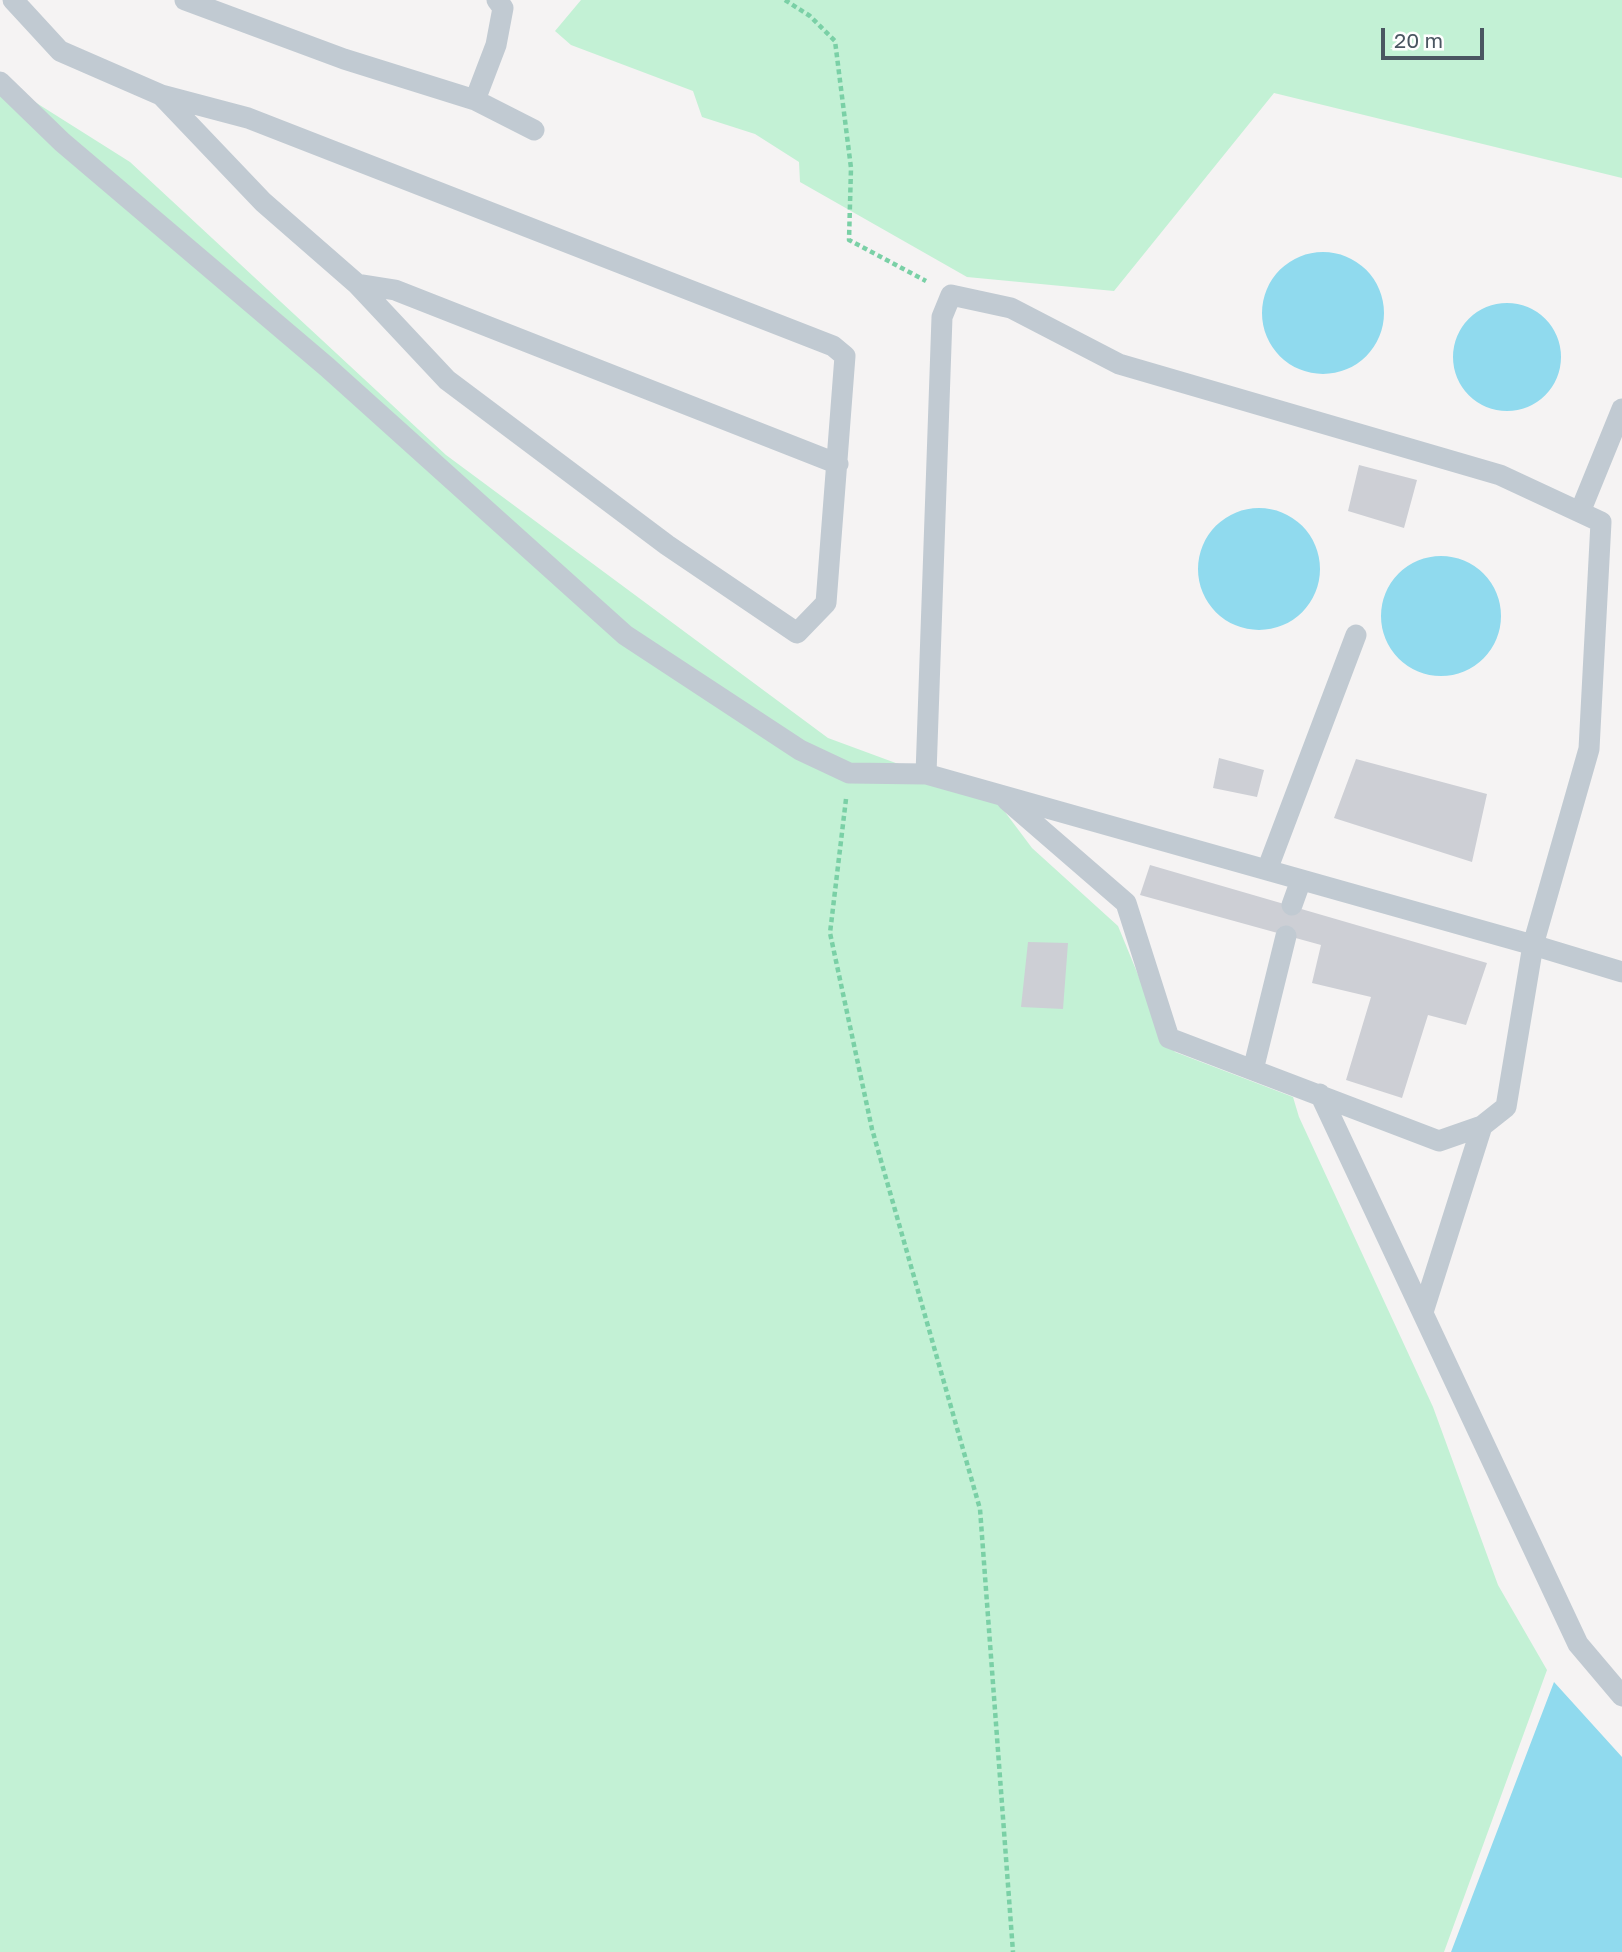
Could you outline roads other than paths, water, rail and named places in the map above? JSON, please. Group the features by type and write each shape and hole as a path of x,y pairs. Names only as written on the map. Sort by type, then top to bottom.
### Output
{"lane":[{"path":"13,0 60,51 161,95 248,118 833,346 845,356 826,603 797,633 667,545 447,380 357,284 263,202 161,95"},
{"path":"185,0 344,59 475,100 534,130"},
{"path":"475,100 496,46 503,8 497,0"},
{"path":"0,82 62,142 327,367 625,635 800,750 849,773 926,774 1622,972"},
{"path":"357,284 395,290 838,464"},
{"path":"926,774 942,317 951,295 1011,308 1119,364 1500,475 1601,522 1589,749 1533,945 1506,1107 1482,1126 1439,1140 1169,1038 1126,903 1003,796"},
{"path":"1580,512 1622,409"},
{"path":"1267,870 1356,635"},
{"path":"1292,905 1300,880"},
{"path":"1253,1070 1286,936"},
{"path":"1320,1094 1577,1644 1622,1696"},
{"path":"1423,1312 1482,1126"}],"water":[{"path":"1323,252 1346,257 1366,270 1379,290 1384,313 1379,336 1366,356 1346,369 1323,374 1300,369 1280,356 1267,336 1262,313 1267,290 1280,270 1300,257"},
{"path":"1507,303 1528,307 1545,319 1557,336 1561,357 1557,378 1545,395 1528,407 1507,411 1486,407 1469,395 1457,378 1453,357 1457,336 1469,319 1486,307"},
{"path":"1259,508 1282,513 1302,526 1315,546 1320,569 1315,592 1302,612 1282,625 1259,630 1236,625 1216,612 1203,592 1198,569 1203,546 1216,526 1236,513"},
{"path":"1441,556 1464,560 1484,573 1497,593 1501,616 1497,639 1484,659 1464,672 1441,676 1418,672 1398,659 1385,639 1381,616 1385,593 1398,573 1418,560"},
{"path":"1554,1682 1622,1757 1622,1952 1451,1952"}]}
